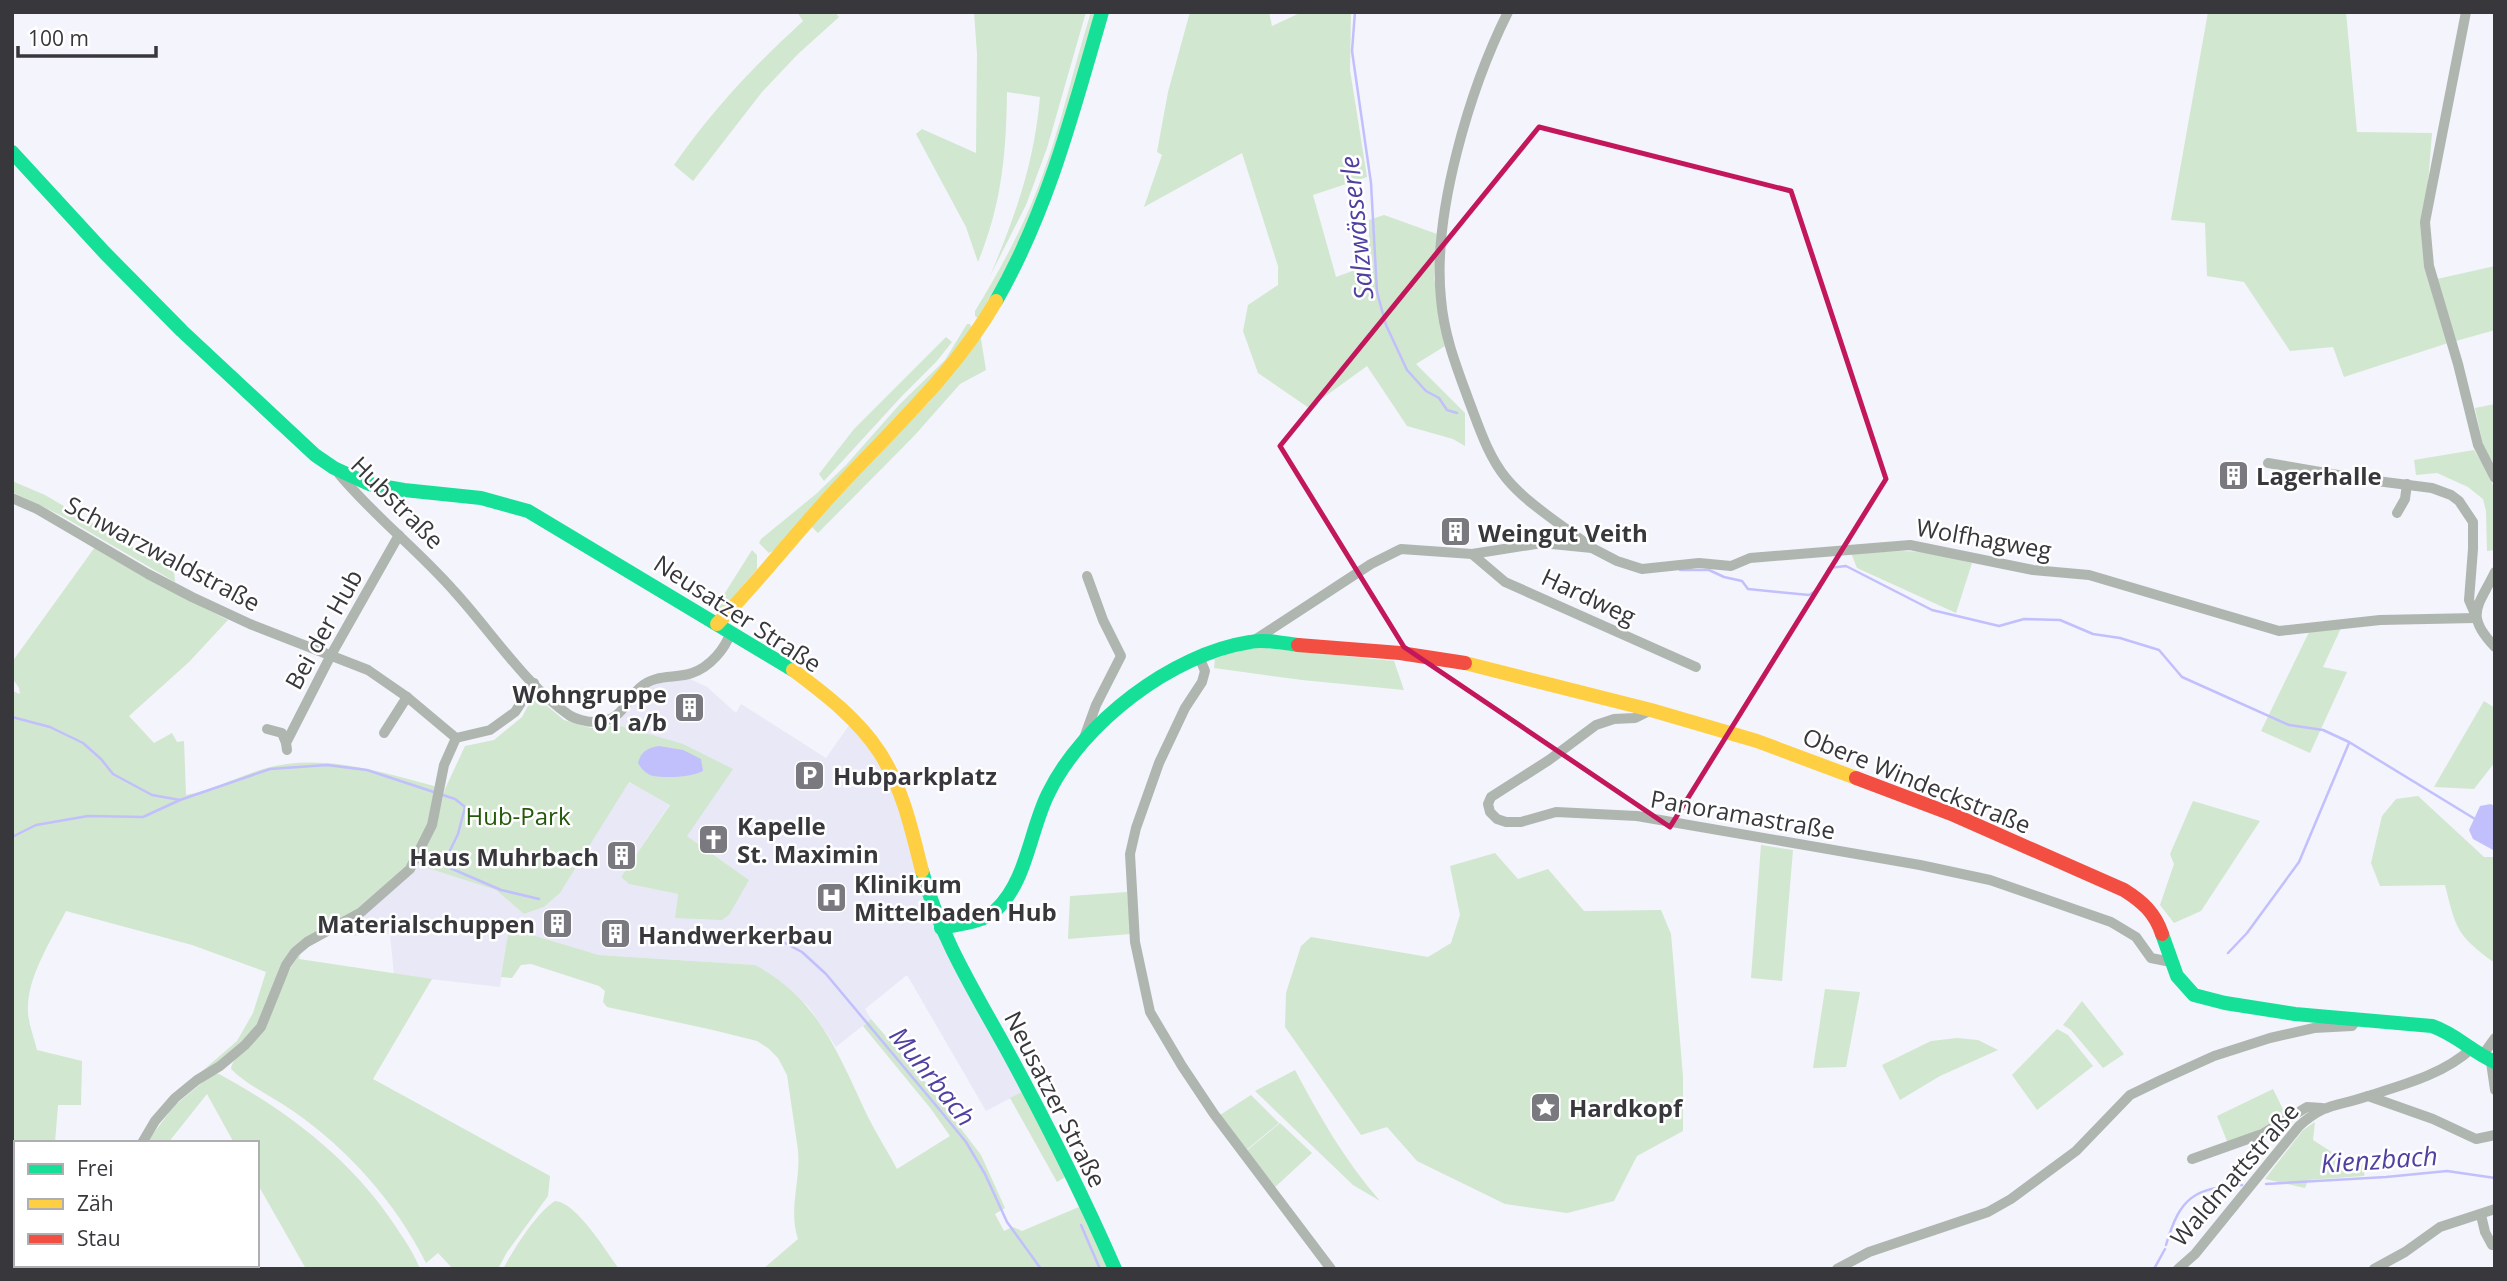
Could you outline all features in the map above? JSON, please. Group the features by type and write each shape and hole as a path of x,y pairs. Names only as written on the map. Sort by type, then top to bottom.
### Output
{"street":[{"name":"Hubstraße","path":"717,624 751,590 833,493 945,374 980,325 1017,260 1053,180 1072,124 1102,12"},
{"path":"1508,12 1460,139 1440,240 1440,299 1448,345 1495,464 1520,492 1592,548"},
{"path":"2466,12 2425,222 2429,266 2458,363 2478,446 2495,478"},
{"name":"Hubstraße","path":"12,152 104,252 182,331 336,471 352,490 400,535 454,590 534,683 571,716 592,723 613,720 642,685 656,679 691,674 706,666 728,640 751,590"},
{"path":"2268,463 2432,488 2459,501 2473,522 2469,600 2484,635 2495,647"},
{"name":"Neusatzer Straße","path":"336,471 359,482 382,488 495,500 528,511 779,660 854,722 878,750 894,776 904,803 930,903 940,928 1064,1161 1115,1269"},
{"path":"2397,513 2405,499 2407,484"},
{"name":"Schwarzwaldstraße","path":"12,498 37,509 192,597 250,624 368,670 407,697 456,738"},
{"name":"Bei der Hub","path":"267,729 282,733 286,747 331,655 400,535"},
{"name":"Wolfhagweg","path":"1253,641 1371,564 1401,549 1472,554 1542,543 1592,548 1617,561 1643,569 1699,563 1731,566 1750,558 1910,544 2033,570 2090,575 2279,631 2380,620 2475,616"},
{"name":"Hardweg","path":"1472,554 1506,582 1696,667"},
{"path":"2475,616 2495,572"},
{"path":"940,928 988,916 1002,904 1019,870 1048,793 1097,718 1121,656 1103,620 1087,576"},
{"path":"1097,718 1149,684 1200,659 1240,643 1253,641"},
{"name":"Obere Windeckstraße","path":"1253,641 1400,653 1450,660 1651,710 1757,741 1954,815 2053,860 2114,884 2135,896 2152,913 2161,928 2176,976 2194,995 2295,1014 2441,1028 2485,1057"},
{"path":"1200,659 1205,671 1202,682 1185,708 1159,764 1130,854 1135,942 1150,1012 1214,1114 1331,1269"},
{"path":"143,1141 155,1121 175,1098 220,1066 261,1027 286,965 295,952 307,942 360,913 390,890 410,869 432,825 444,765 456,738 490,730 515,712 534,683"},
{"path":"384,733 407,697"},
{"name":"Panoramastraße","path":"1651,710 1635,718 1614,719 1595,725 1549,760 1491,797 1488,804 1490,812 1497,819 1506,822 1521,822 1556,812 1637,816 1920,865 1990,880 2111,922 2136,937 2151,958 2171,962"},
{"path":"1837,1269 1869,1252 1988,1212 2011,1199 2076,1151 2130,1095 2214,1056 2314,1028 2352,1026 2357,1019"},
{"name":"Waldmattstraße","path":"2192,1159 2262,1134 2306,1107 2322,1108 2368,1096 2438,1072 2457,1061 2485,1057 2495,1038"},
{"path":"2485,1057 2495,1090"},
{"path":"2368,1096 2432,1119 2476,1139 2495,1135"},
{"name":"Waldmattstraße","path":"2178,1269 2195,1254 2299,1126 2322,1108"},
{"path":"2374,1269 2405,1252 2440,1227 2495,1209"},
{"path":"2481,1215 2492,1245"}],"highlighted area":[{"path":"1539,127 1791,191 1886,479 1670,827 1404,647 1280,446"}],"shaded area":[{"name":"Klinikum Mittelbaden Hub","path":"688,678 707,687 736,713 741,704 826,758 850,724 884,767 901,804 924,900 1024,1091 986,1111 907,975 865,1009 871,1019 836,1047 808,1006 755,965 599,955 509,928 500,987 394,975 390,934 347,936 346,924 400,884 418,865 496,890 524,914 544,907 560,893 628,782 670,804 621,877 629,884 678,894 675,917 749,880 687,836 642,733 617,725 639,691 652,681"}],"green space":[{"path":"797,12 835,12 839,17 798,54 762,92 693,181 674,165 734,89 803,21"},
{"path":"974,12 1086,12 1047,148 1026,205 990,276 1023,188 1040,97 1007,92 1001,178 993,219 978,262 966,227 916,134 922,129 976,153 977,54"},
{"path":"1091,12 1096,12 1077,83 1040,198 1019,244 978,318 975,311 1010,248 1040,182"},
{"path":"1190,12 1269,12 1272,26 1302,12 1351,12 1350,70 1367,177 1313,195 1336,277 1369,265 1369,220 1384,215 1437,234 1434,278 1445,346 1416,364 1465,413 1465,446 1453,439 1407,426 1367,366 1309,408 1258,373 1243,331 1248,305 1278,285 1278,266 1242,153 1144,207 1162,155 1157,152 1168,92"},
{"path":"2208,12 2346,12 2357,132 2432,133 2425,222 2448,343 2344,377 2333,347 2290,351 2244,282 2207,276 2205,223 2171,220"},
{"path":"2495,266 2495,330 2456,341 2437,279"},
{"path":"967,324 970,324 972,329 956,353 776,549 769,553 759,543 761,539 816,494 846,465 900,404 945,360"},
{"path":"980,333 986,370 960,384 914,436 818,533 811,526 929,402"},
{"path":"946,337 952,342 936,362 824,481 819,474 854,429"},
{"path":"2495,404 2495,467 2483,445 2475,408"},
{"path":"2474,450 2495,490 2495,550 2487,551 2483,499 2468,487 2437,473 2416,475 2414,460"},
{"path":"12,481 45,495 174,571 175,582 62,516 12,492"},
{"path":"95,547 142,576 228,620 189,662 129,716 154,743 172,733 177,742 184,741 186,795 263,769 307,763 351,766 438,787 432,815 409,863 354,912 304,941 259,1024 233,1051 186,1085 237,1041 253,1013 266,972 192,945 66,911 35,973 28,1000 28,1013 37,1050 82,1061 81,1105 58,1105 55,1141 14,1141 14,1267 93,1269 12,1269 12,691 20,694 12,678 12,662"},
{"path":"752,550 757,555 757,569 721,611 713,612"},
{"path":"1927,552 1972,563 1956,613 1857,568 1851,553"},
{"path":"2341,628 2323,667 2347,672 2310,753 2261,731 2309,632"},
{"path":"1257,647 1394,661 1404,690 1214,668 1215,659 1242,648"},
{"name":"Hub-Park","path":"534,695 564,720 591,728 617,725 683,744 733,769 687,836 749,880 729,915 722,920 675,918 678,894 629,884 621,877 670,805 629,782 560,893 544,907 524,914 496,890 418,865 435,829 445,789 465,746 494,740 522,717"},
{"path":"2484,701 2495,708 2495,762 2474,789 2434,787"},
{"path":"2418,796 2484,857 2495,857 2495,963 2465,938 2452,912 2445,885 2380,886 2371,863 2382,816 2396,799"},
{"path":"2193,801 2260,821 2201,911 2174,923 2160,905 2174,864 2170,854"},
{"path":"1761,845 1793,850 1782,981 1751,978"},
{"path":"1495,853 1518,879 1548,869 1584,911 1661,910 1671,934 1683,1076 1683,1131 1637,1156 1614,1201 1567,1213 1505,1204 1417,1161 1387,1127 1361,1135 1285,1027 1286,993 1301,946 1311,937 1428,957 1451,943 1460,915 1450,866"},
{"path":"1127,892 1131,934 1068,939 1070,896"},
{"path":"509,928 599,955 755,965 796,995 825,1031 871,1124 897,1169 950,1136 863,1026 871,1019 926,1083 981,1155 1005,1208 995,1214 1004,1231 1013,1227 1022,1231 1079,1207 1108,1269 763,1269 798,1239 794,1206 798,1150 787,1075 778,1058 757,1041 607,1007 603,1002 605,991 599,986 531,964 521,965 512,978 501,977"},
{"path":"301,951 299,959 432,979 373,1079 550,1176 548,1196 507,1252 498,1269 453,1269 438,1253 426,1263 385,1199 333,1142 231,1069 235,1060 254,1040"},
{"path":"1825,989 1860,992 1846,1067 1813,1068"},
{"path":"2082,1001 2124,1054 2103,1068 2071,1030 2063,1025"},
{"path":"2057,1029 2068,1035 2093,1066 2037,1110 2012,1075"},
{"path":"1957,1038 1978,1040 1998,1050 1940,1076 1900,1100 1882,1065 1931,1041"},
{"path":"1295,1070 1334,1138 1380,1201 1353,1185 1255,1091"},
{"path":"213,1074 219,1074 294,1121 360,1180 396,1227 420,1269 306,1269 259,1187 259,1141 233,1141 207,1094 170,1141 148,1141 175,1105"},
{"path":"2273,1089 2286,1115 2229,1146 2217,1116"},
{"path":"1024,1091 1065,1177 1057,1182 1010,1098"},
{"path":"1251,1095 1279,1123 1245,1151 1220,1115"},
{"path":"2315,1122 2313,1140 2344,1160 2366,1165 2364,1176 2308,1180 2305,1188 2265,1179 2303,1130"},
{"path":"1280,1123 1312,1153 1273,1189 1245,1152"},
{"path":"555,1201 563,1203 581,1218 619,1269 503,1269 533,1223"}],"water":[{"path":"659,746 683,750 701,759 703,771 677,777 648,774 638,763 639,759 646,751"},
{"path":"2491,804 2495,807 2495,851 2473,839 2469,830 2480,806"}],"waterway":[{"name":"Salzwässerle","path":"1355,12 1352,51 1371,183 1377,292 1386,325 1407,370 1426,391 1439,398 1447,410 1457,413"},
{"name":"Salzwässerle","path":"1680,570 1709,570 1742,581 1748,589 1809,595 1819,589 1829,568 1846,566 1932,610 1999,626 2024,619 2060,620 2093,634 2120,638 2159,650 2182,677 2289,725 2323,730 2349,742 2475,819"},
{"name":"Muhrbach","path":"12,717 50,727 83,743 113,774 152,795 180,800 270,769 327,765 367,770 455,799 465,807 458,834 443,865 501,890 539,899"},
{"name":"Salzwässerle","path":"2228,953 2247,933 2299,862 2349,743"},
{"name":"Muhrbach","path":"12,837 36,825 88,816 143,817 180,800"},
{"name":"Muhrbach","path":"766,933 802,952 826,974 939,1109 966,1142 985,1174 1007,1222 1041,1269"},
{"name":"Kienzbach","path":"2266,1184 2447,1171 2495,1178"},
{"name":"Kienzbach","path":"2166,1245 2177,1216 2191,1198 2212,1189 2242,1185"},
{"name":"Kienzbach","path":"1081,1225 1100,1269"},
{"name":"Kienzbach","path":"2154,1269 2165,1249"}],"traffic: fast":[{"path":"996,301 1045,196 1102,12"},
{"path":"12,152 104,252 182,331 315,455 334,468 369,484 481,498 528,511 793,670"},
{"path":"941,928 984,918 996,910 1006,898 1015,885 1048,794 1063,768 1106,718 1133,696 1190,661 1220,649 1256,641 1298,645"},
{"path":"922,871 949,942 1051,1134 1115,1269"},
{"path":"2162,934 2177,976 2194,995 2225,1003 2295,1014 2432,1026 2495,1062"}],"traffic: slow":[{"path":"717,624 819,508 921,401 961,353 996,301"},
{"path":"1465,663 1651,710 1757,741 1856,778"},
{"path":"793,670 851,718 880,753 901,796 922,871"}],"traffic: jam":[{"path":"1298,645 1400,653 1465,663"},
{"path":"1856,778 1954,815 2124,890 2148,909 2162,934"}],"place":[{"name":"Lagerhalle","path":"2233,475"},
{"name":"Weingut Veith","path":"1455,532"},
{"name":"Wohngruppe 01 a/b","path":"690,707"},
{"name":"Hubparkplatz","path":"810,775"},
{"name":"Kapelle St. Maximin","path":"714,839"},
{"name":"Haus Muhrbach","path":"622,856"},
{"name":"Klinikum Mittelbaden Hub","path":"831,897"},
{"name":"Materialschuppen","path":"558,923"},
{"name":"Handwerkerbau","path":"615,934"},
{"name":"Hardkopf","path":"1546,1107"}]}
